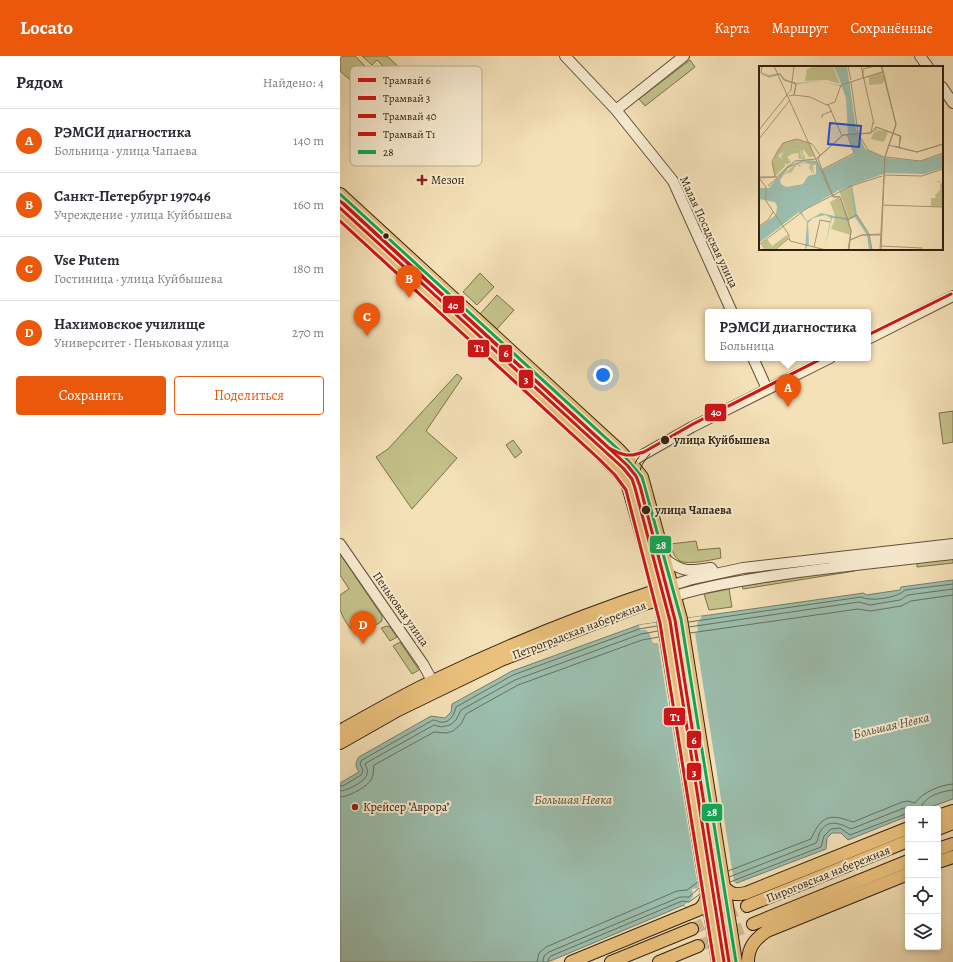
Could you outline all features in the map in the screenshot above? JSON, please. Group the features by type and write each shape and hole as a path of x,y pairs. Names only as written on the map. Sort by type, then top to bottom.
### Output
{"main road":[{"path":"340,194 568,403 631,462 639,472 644,482 681,619 736,962"},
{"path":"340,214 589,443 618,472 627,484 664,621 718,962"},
{"name":"Петроградская набережная","path":"340,732 435,686 644,604 658,595 674,591"},
{"name":"Петроградская набережная","path":"340,743 398,710 435,686"},
{"path":"941,815 953,811"},
{"path":"941,828 953,823"},
{"path":"725,888 731,894 736,895 746,893 905,829"},
{"name":"Пироговская набережная","path":"748,906 906,842"},
{"path":"941,848 953,844"},
{"path":"941,861 953,857"},
{"name":"Пироговская набережная","path":"753,924 905,862"},
{"path":"748,962 751,944 767,931 905,875"},
{"path":"571,962 700,909 708,894"},
{"path":"611,962 692,929"},
{"path":"659,962 698,946"}],"street":[{"name":"Малая Посадская улица","path":"565,56 616,110 673,181 731,309"},
{"path":"616,110 684,56"},
{"path":"920,56 927,66"},
{"path":"943,88 953,103"},
{"path":"871,337 953,296"},
{"path":"754,361 767,389"},
{"path":"618,472 631,462 692,427 824,361"},
{"name":"Пеньковая улица","path":"340,544 423,664 435,686"},
{"name":"Петроградская набережная","path":"674,591 692,579 743,568 953,544"},
{"name":"Петроградская набережная","path":"674,591 695,590 797,572 953,554"},
{"path":"665,559 678,568 684,570 711,568 717,573"}],"shaded area":[{"path":"343,56 355,56 365,66 350,66 350,80 340,71 340,59"},
{"path":"362,56 387,56 398,66 383,66 377,60 372,65"},
{"path":"690,60 695,67 645,106 639,99"},
{"path":"480,273 494,287 477,305 463,292"},
{"path":"497,295 514,310 497,329 480,314"},
{"path":"457,374 462,378 426,431 457,458 412,509 376,457 388,449"},
{"path":"953,411 953,442 943,444 939,413"},
{"path":"513,440 522,452 515,458 506,445"},
{"path":"696,541 698,550 720,548 721,558 700,562 684,562 676,558 670,544"},
{"path":"340,554 382,616 381,622 358,634 352,631 349,627 340,609 340,595 349,589 340,575"},
{"path":"953,559 953,563 917,567 917,563"},
{"path":"853,569 855,571 743,589 742,586"},
{"path":"729,589 732,607 709,610 704,594"},
{"path":"387,626 390,627 397,637 390,641 381,628"},
{"path":"400,642 419,670 412,674 393,646"}],"water":[{"name":"Большая Невка","path":"953,580 953,799 933,806 905,806 905,817 848,840 841,833 832,833 827,838 826,849 708,894 686,908 684,905 548,962 340,962 340,783 359,772 356,764 359,757 431,716 445,718 451,712 452,704 512,671 639,625 864,593 866,595 900,590 901,587"}],"pier":[{"path":"702,616 697,624 698,632 695,633 734,882 737,884 708,894 686,908 684,905 690,901 693,896 692,889 698,888 658,643 653,643 649,633 646,630 640,630 639,625"}],"tunnel":[{"path":"692,929 747,906"},
{"path":"698,946 753,924"}],"tram line":[{"name":"6","path":"340,201 627,465 636,476 640,486 675,620 729,962"},
{"name":"40","path":"343,203 609,448 619,453 633,455 644,452 693,424 817,361"},
{"name":"3","path":"340,208 623,468 632,479 670,621 724,962"},
{"name":"Т1","path":"340,221 599,459 615,475 626,490 660,623 714,962"},
{"name":"40","path":"871,334 951,294"},
{"path":"635,486 633,474 634,465 647,449"},
{"path":"639,484 641,468 644,461 650,454"}],"transit line":[{"name":"28","path":"340,194 619,450 642,477 681,619 736,962"}],"place":[{"name":"Мезон","path":"422,180"},
{"name":"Санкт-Петербург 197046","path":"409,298"},
{"name":"Vse Putem","path":"367,336"},
{"name":"РЭМСИ диагностика","path":"788,407"},
{"name":"улица Куйбышева","path":"665,440"},
{"name":"улица Чапаева","path":"646,510"},
{"name":"Нахимовское училище","path":"363,644"},
{"name":"Крейсер \"Аврора\"","path":"355,807"}]}
